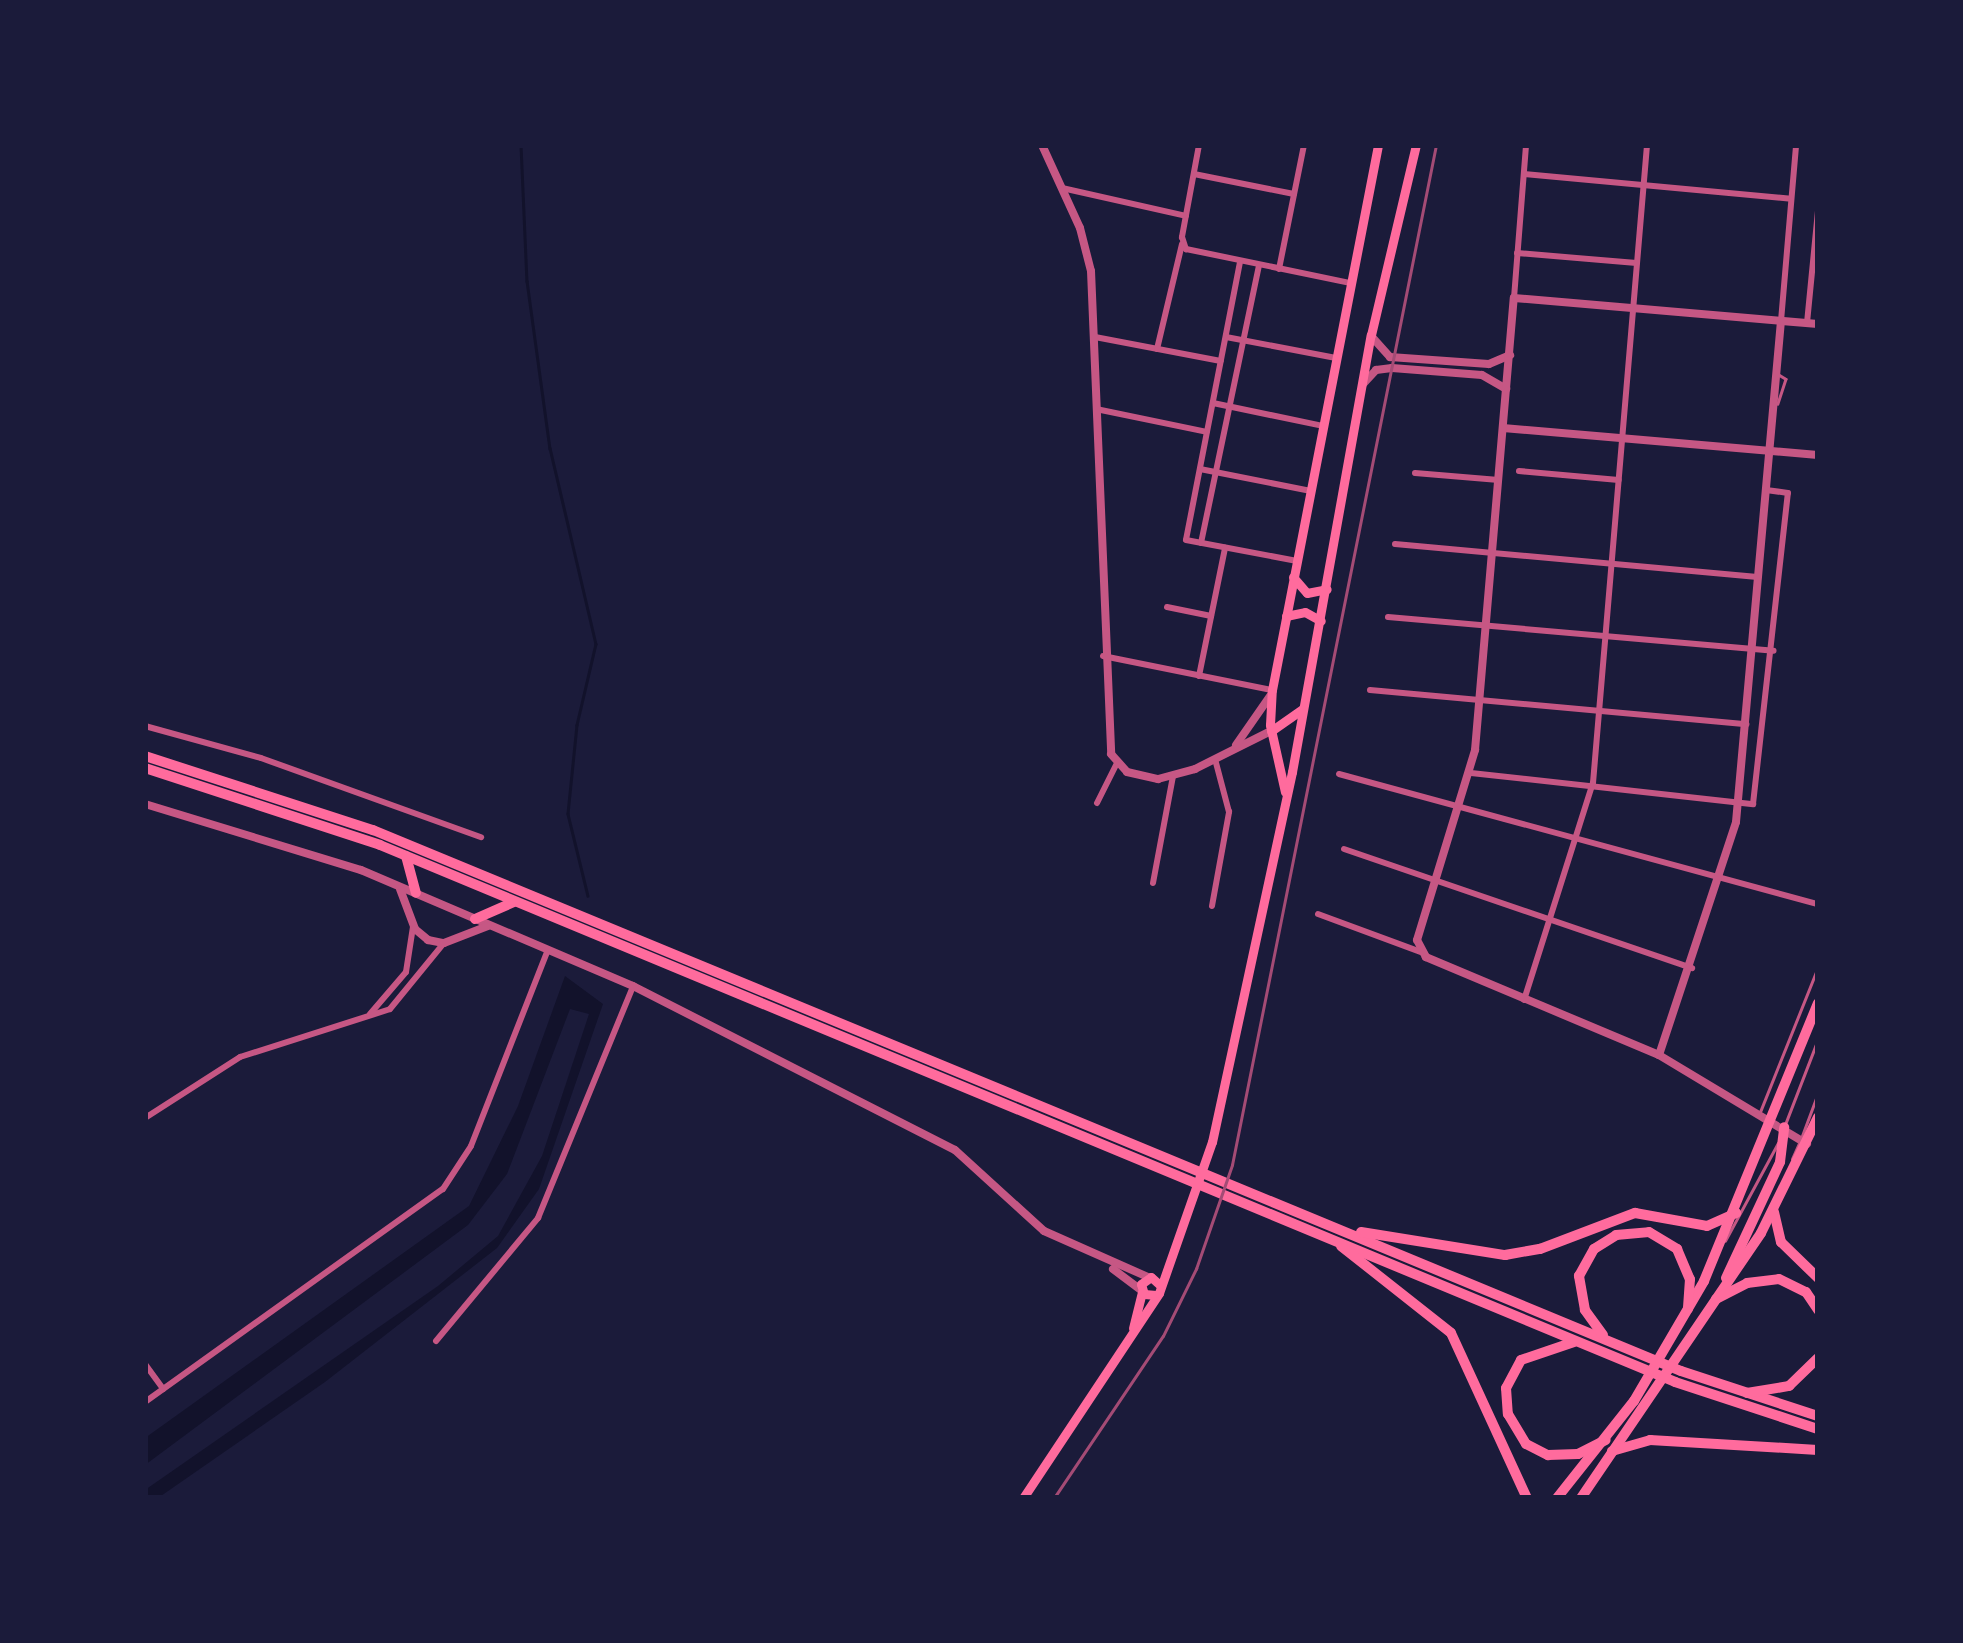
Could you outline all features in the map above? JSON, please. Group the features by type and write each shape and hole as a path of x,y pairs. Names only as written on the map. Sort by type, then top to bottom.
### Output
{"main road":[{"path":"1286,800 1271,732 1272,690 1378,145"},
{"path":"1023,1498 1130,1339 1158,1290 1174,1253 1227,1081 1321,621 1371,335 1416,145"},
{"path":"1294,577 1308,593 1327,588"},
{"path":"1286,616 1305,612 1321,621"},
{"path":"1271,732 1304,708"},
{"path":"145,756 373,830 1161,1161"},
{"path":"145,768 405,856 1265,1203 1340,1228 1612,1342"},
{"path":"405,856 416,894"},
{"path":"474,919 519,902"},
{"path":"1557,1498 1606,1440 1654,1370 1720,1249 1779,1124 1818,1004"},
{"path":"1581,1498 1774,1212 1818,1117"},
{"path":"1723,1288 1780,1162 1779,1124"},
{"path":"1265,1203 1328,1236 1580,1342 1636,1359 1818,1429"},
{"path":"1774,1212 1781,1242 1818,1278"},
{"path":"1340,1228 1505,1255 1635,1213 1708,1226 1736,1214"},
{"path":"1636,1359 1590,1320 1578,1283 1588,1256 1616,1235 1649,1232 1676,1249 1690,1279 1688,1309"},
{"path":"1328,1236 1424,1306 1451,1333 1527,1498"},
{"path":"1130,1339 1142,1291 1174,1253"},
{"path":"1150,1277 1158,1290"},
{"path":"1716,1299 1747,1283 1779,1280 1806,1292 1818,1310"},
{"path":"1142,1291 1158,1290"},
{"path":"1580,1342 1548,1346 1521,1360 1506,1388 1508,1414 1526,1444 1548,1454 1578,1454 1606,1440"},
{"path":"1741,1394 1789,1386 1818,1358"},
{"path":"1678,1376 1818,1416"},
{"path":"1612,1451 1650,1440 1818,1450"}],"street":[{"path":"1042,145 1089,255 1107,744 1117,763 1137,776 1173,776 1271,732"},
{"path":"1156,349 1182,243 1199,145"},
{"path":"1279,269 1304,145"},
{"path":"1421,952 1417,940 1471,773 1481,700 1526,145"},
{"path":"1524,1000 1554,921 1593,783 1647,145"},
{"path":"1659,1055 1721,876 1740,798 1796,145"},
{"path":"1194,174 1294,194"},
{"path":"1524,174 1791,199"},
{"path":"1062,188 1186,216"},
{"path":"1808,323 1818,210"},
{"path":"1182,243 1190,252 1352,284"},
{"path":"1518,254 1637,263"},
{"path":"1240,262 1186,540 1296,562"},
{"path":"1202,543 1259,266"},
{"path":"1514,298 1818,324"},
{"path":"1371,335 1390,357 1489,364 1510,355"},
{"path":"1226,336 1338,358"},
{"path":"1094,337 1221,361"},
{"path":"1363,384 1376,370 1392,368 1482,375 1506,389"},
{"path":"1213,402 1324,426"},
{"path":"1095,409 1207,432"},
{"path":"1503,428 1818,455"},
{"path":"1200,469 1310,491"},
{"path":"1519,471 1619,480"},
{"path":"1416,472 1499,480"},
{"path":"1471,773 1740,798 1753,804 1758,792 1774,651 1788,492 1766,490"},
{"path":"1395,544 1760,577"},
{"path":"1199,676 1225,548"},
{"path":"1167,607 1211,616"},
{"path":"1388,617 1774,651"},
{"path":"1103,656 1272,690 1258,721 1230,752"},
{"path":"1370,690 1747,724"},
{"path":"145,726 262,758 481,837"},
{"path":"1212,906 1228,812 1215,759"},
{"path":"1097,803 1117,763"},
{"path":"1339,774 1818,904"},
{"path":"1153,883 1173,776"},
{"path":"145,804 394,883 633,986 966,1156 1033,1222 1106,1263 1142,1291"},
{"path":"1344,850 1692,968"},
{"path":"394,883 412,907"},
{"path":"364,1017 406,972 416,894"},
{"path":"1318,914 1421,952 1524,1000 1659,1055 1760,1112 1804,1142"},
{"path":"145,1118 229,1062 364,1017 402,1000 444,942 474,919"},
{"path":"413,924 423,937 444,942"},
{"path":"463,931 492,926"},
{"path":"145,1402 443,1189 471,1146 549,948"},
{"path":"436,1341 538,1218 633,986"},
{"path":"1106,1263 1150,1277"},
{"path":"145,1364 163,1389"}],"lane":[{"path":"1760,1112 1818,967"},
{"path":"1720,1249 1756,1192 1779,1124 1818,1039"},
{"path":"1804,1142 1818,1092"}],"shaded area":[{"path":"565,976 603,1004 539,1189 497,1248 325,1382 158,1498 145,1498 145,1490 438,1286 498,1236 542,1156 589,1014 570,1009 507,1174 468,1225 145,1465 145,1438 469,1206 518,1106"}],"waterway":[{"path":"521,145 527,281 550,448 596,644 577,725 568,814 588,896"}],"railway":[{"path":"1054,1498 1163,1336 1196,1269 1232,1165 1436,145"}]}
